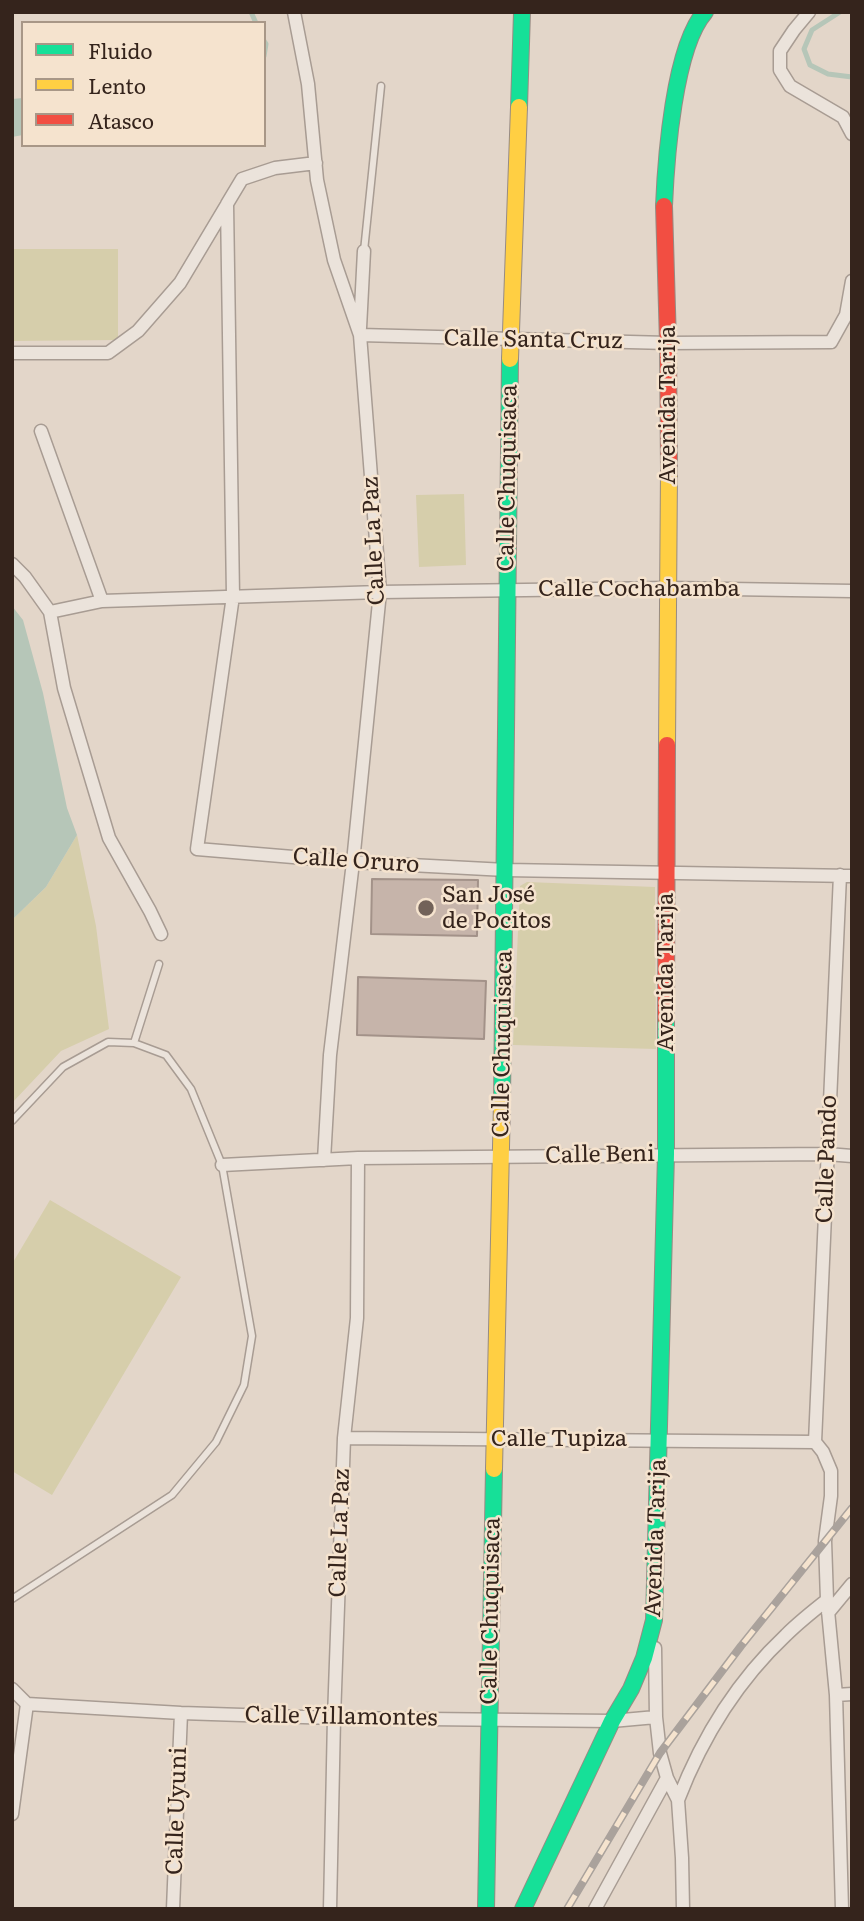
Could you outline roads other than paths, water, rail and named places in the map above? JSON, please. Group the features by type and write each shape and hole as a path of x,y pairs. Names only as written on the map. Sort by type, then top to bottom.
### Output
{"main road":[{"name":"Calle Chuquisaca","path":"486,1909 506,870 506,590 510,339 522,12"},
{"name":"Avenida Tarija","path":"523,1909 612,1721 631,1689 644,1658 654,1620 666,1154 665,874 669,588 668,343 664,205 679,72 696,15"}],"street":[{"name":"Calle La Paz","path":"294,12 308,84 317,180 334,260 360,335 380,592 353,862 330,1055 324,1160"},
{"path":"809,12 780,51 780,70 790,86 843,117 852,134"},
{"path":"12,354 108,353 138,331 180,283 242,180 275,168 316,163"},
{"path":"227,204 233,596"},
{"path":"360,335 364,251"},
{"name":"Calle Santa Cruz","path":"360,335 668,343 831,342 846,315 852,281"},
{"path":"41,432 102,601"},
{"path":"12,564 25,577 50,612 64,688 108,838 161,934"},
{"name":"Calle Cochabamba","path":"50,612 102,601 380,592 669,588 852,591"},
{"name":"Calle Oruro","path":"233,596 197,849 353,862 506,870 846,876"},
{"name":"Calle Pando","path":"816,1442 827,1154 846,876"},
{"name":"Calle Beni","path":"222,1166 358,1158 666,1154 852,1156"},
{"name":"Calle La Paz","path":"330,1909 344,1437 357,1318 358,1158"},
{"name":"Calle Tupiza","path":"344,1437 816,1442"},
{"path":"816,1442 831,1471 831,1496 825,1541 827,1600 836,1695 842,1909"},
{"path":"828,1613 852,1584"},
{"path":"678,1800 690,1768 710,1729 737,1688 785,1636 827,1600"},
{"path":"654,1620 656,1717 660,1753 667,1778 678,1800 683,1909"},
{"path":"12,1689 27,1704 12,1814"},
{"path":"836,1695 852,1694"},
{"name":"Calle Villamontes","path":"27,1704 334,1718 612,1721 656,1717"},
{"name":"Calle Uyuni","path":"173,1909 181,1713"},
{"path":"595,1909 667,1778"}],"lane":[{"path":"364,251 381,86"},
{"path":"134,1042 159,964"},
{"path":"12,1121 62,1068 108,1042 134,1042 166,1055 191,1089 222,1166 252,1336 244,1385 216,1442 172,1495 12,1599"}],"waterway":[{"path":"251,12 255,21"},
{"path":"840,12 812,30 804,49 810,65 828,74 852,77"}],"railway":[{"path":"567,1909 660,1753 741,1646 852,1508"}],"place":[{"name":"San José de Pocitos","path":"426,908"}]}
